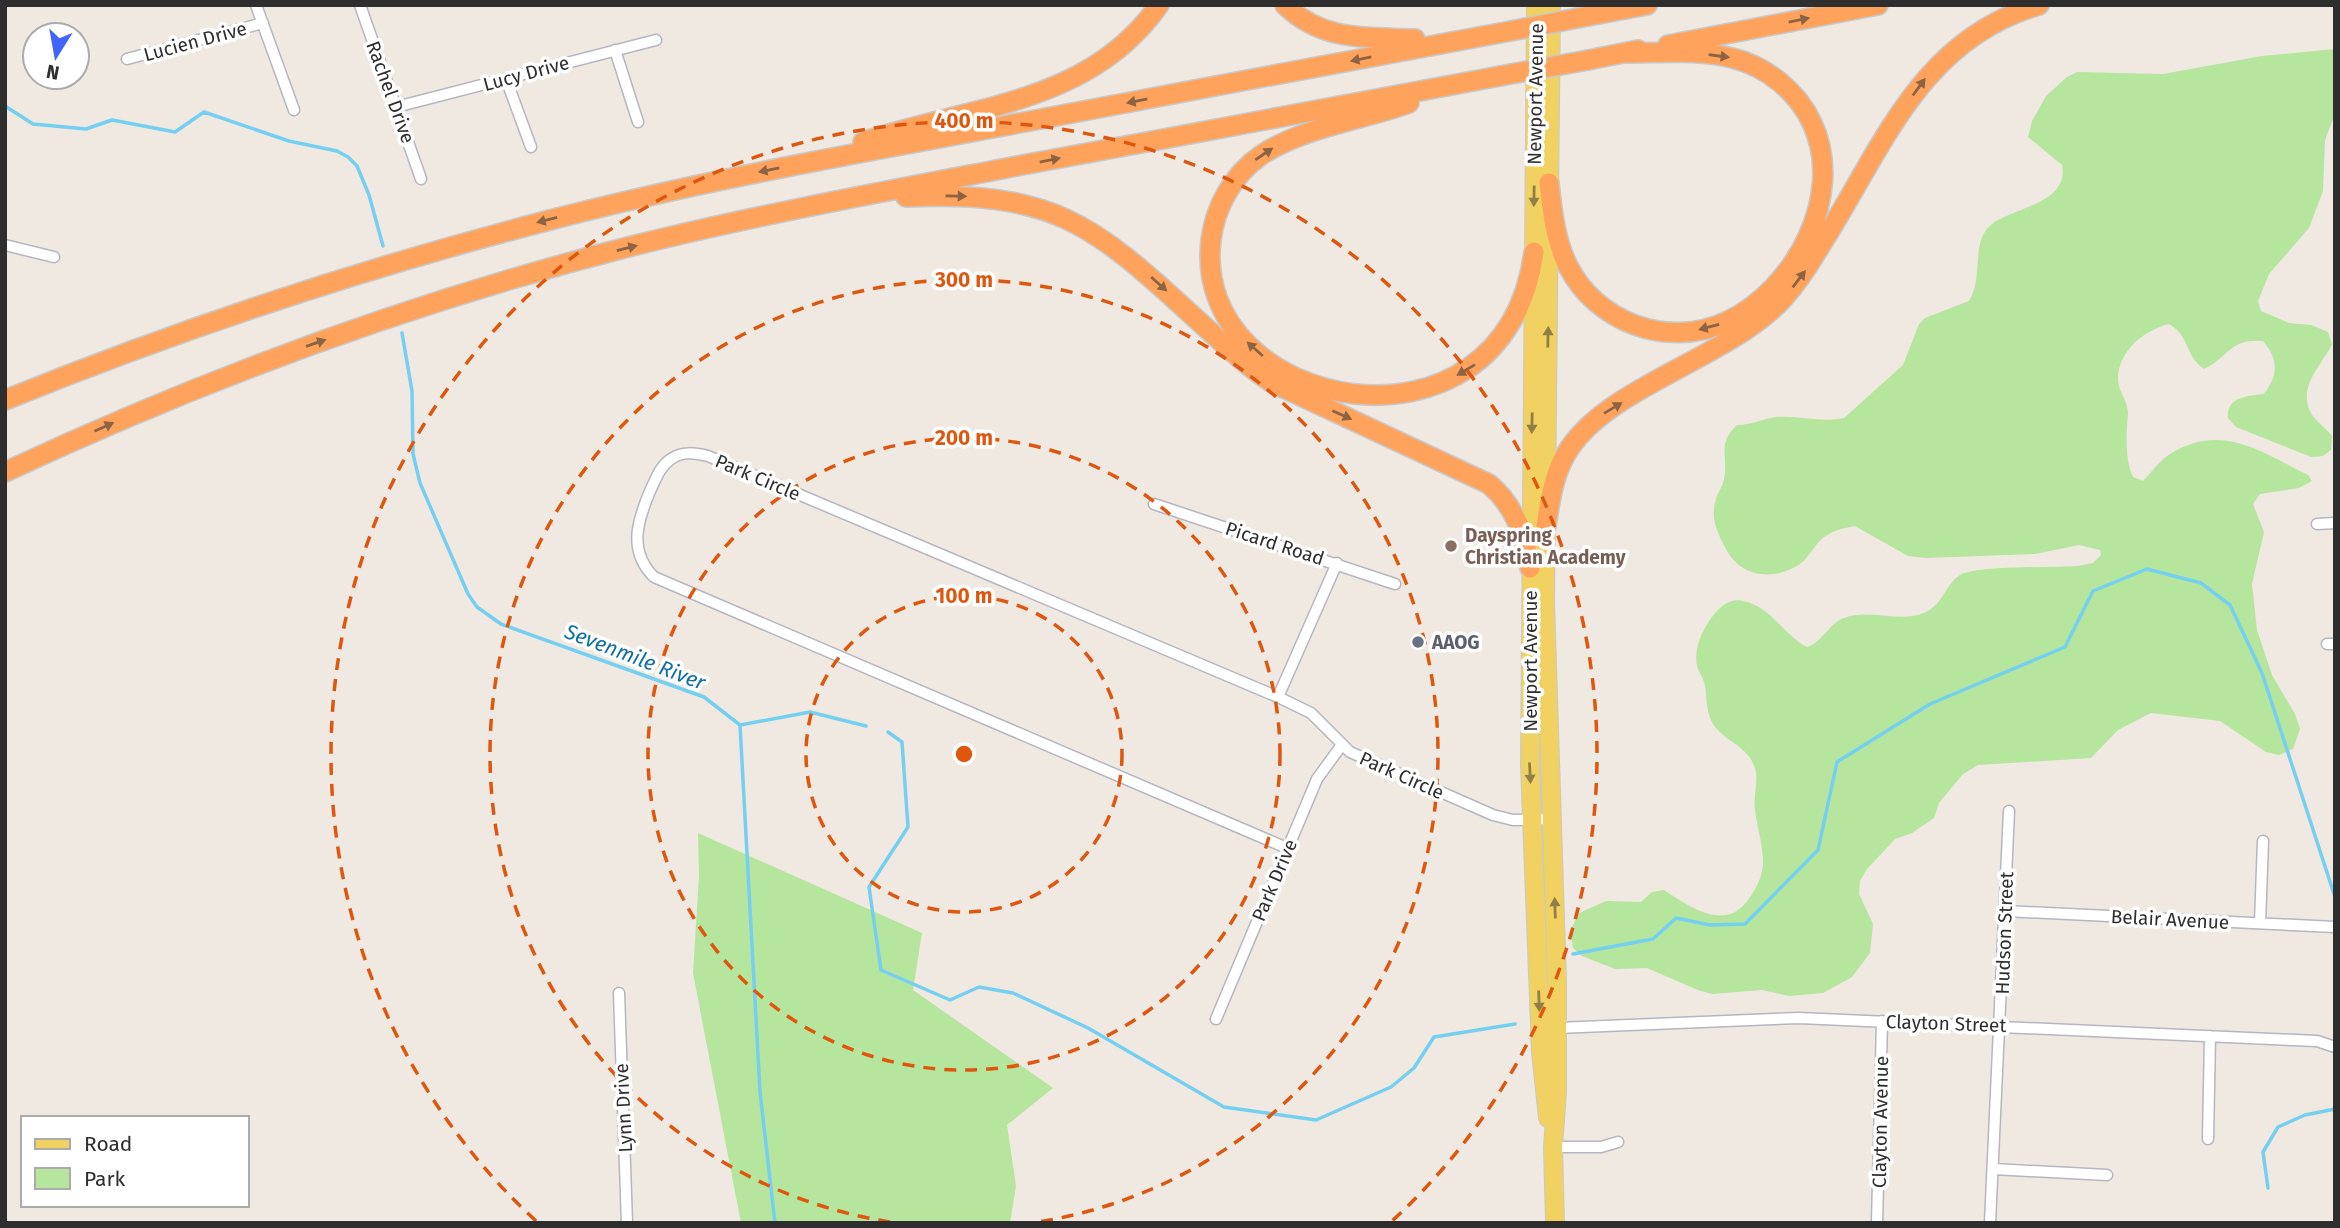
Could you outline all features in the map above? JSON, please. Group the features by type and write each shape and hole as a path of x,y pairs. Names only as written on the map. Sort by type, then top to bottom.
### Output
{"highway":[{"path":"802,164 893,132 1030,96 1070,82 1120,49 1159,5"},
{"path":"1286,5 1305,21 1342,36 1458,40"},
{"path":"1588,16 1617,5"},
{"path":"5,400 207,324 415,257 613,204 802,164 1647,5"},
{"path":"5,472 183,393 291,352 437,302 625,248 839,200 1878,5"},
{"path":"1546,526 1560,465 1585,429 1612,407 1732,340 1779,303 1808,267 1905,107 1931,71 1950,52 1980,30 2039,5"},
{"path":"1549,183 1559,243 1578,284 1611,314 1651,330 1696,330 1732,319 1773,285 1803,245 1821,201 1824,164 1813,125 1792,94 1764,71 1730,57 1627,52"},
{"path":"1465,83 1292,140 1253,162 1227,192 1213,226 1210,264 1218,299 1231,323 1248,344 1293,376 1346,393 1398,394 1452,377 1492,351 1519,310 1534,252"},
{"path":"839,200 944,196 995,198 1039,208 1090,230 1133,261 1243,361 1271,382 1489,484 1506,501 1519,523 1530,568"}],"main road":[{"name":"Newport Avenue","path":"1536,5 1530,568 1532,819 1541,1052 1553,1147 1555,1223"},
{"name":"Newport Avenue","path":"1551,5 1546,642 1558,1092 1553,1147"}],"street":[{"path":"256,5 294,110"},
{"name":"Rachel Drive","path":"360,5 421,179"},
{"name":"Lucien Drive","path":"127,59 262,23"},
{"name":"Lucy Drive","path":"396,107 656,40"},
{"path":"615,50 638,122"},
{"path":"506,79 531,147"},
{"path":"5,245 54,257"},
{"name":"Park Circle","path":"1287,848 654,577 644,567 638,552 636,534 640,513 660,469 670,459 693,453 708,456 1278,697 1311,713 1341,746 1362,758 1493,815 1513,820 1552,819"},
{"name":"Picard Road","path":"1154,504 1395,584"},
{"path":"2317,524 2335,523"},
{"path":"1278,697 1337,563"},
{"name":"Park Drive","path":"1216,1019 1317,779 1341,746"},
{"name":"Hudson Street","path":"1990,1223 2009,811"},
{"path":"2260,923 2263,841"},
{"name":"Belair Avenue","path":"2005,911 2335,927"},
{"name":"Lynn Drive","path":"619,993 627,1223"},
{"name":"Clayton Street","path":"1557,1028 1778,1018 2000,1025 2317,1041 2335,1047"},
{"name":"Clayton Avenue","path":"1877,1223 1882,1021"},
{"path":"2208,1139 2210,1036"},
{"path":"1553,1147 1601,1147 1618,1142"},
{"path":"1993,1169 2107,1175"}],"green space":[{"path":"2335,49 2335,114 2325,140 2323,191 2309,228 2269,274 2258,301 2261,311 2289,323 2311,325 2328,332 2332,344 2309,384 2307,401 2312,414 2332,436 2331,450 2323,456 2311,457 2236,427 2228,418 2228,411 2234,402 2264,394 2272,380 2274,361 2263,341 2237,345 2204,369 2193,358 2181,335 2169,324 2150,331 2134,343 2122,359 2118,379 2128,410 2127,455 2133,477 2143,481 2166,457 2189,445 2224,441 2257,450 2308,475 2312,481 2299,488 2260,494 2253,504 2264,532 2252,584 2257,630 2272,675 2295,714 2300,729 2293,749 2279,755 2266,752 2220,721 2151,713 2118,730 2091,758 1978,765 1963,774 1939,803 1934,818 1912,833 1895,839 1867,869 1860,881 1859,894 1873,924 1870,953 1852,977 1823,993 1789,996 1762,990 1713,994 1647,968 1615,969 1582,956 1573,948 1570,931 1579,913 1606,901 1641,902 1652,892 1664,890 1697,909 1720,916 1741,908 1759,881 1763,862 1755,810 1755,768 1747,754 1722,734 1712,722 1696,659 1700,637 1722,606 1735,600 1753,604 1807,647 1813,645 1844,618 1862,615 1900,617 1927,612 1954,580 1969,572 1999,568 2078,566 2093,563 2101,555 2100,550 2079,545 2035,554 1926,558 1908,556 1855,526 1824,537 1804,561 1790,569 1769,574 1749,571 1732,559 1714,519 1714,506 1724,479 1725,445 1731,432 1737,425 1776,417 1827,420 1844,418 1903,365 1919,324 1925,318 1969,301 1976,282 1979,250 1985,231 2001,218 2049,196 2062,178 2062,165 2028,137 2032,121 2046,96 2067,77 2077,72 2163,74 2262,56"},
{"path":"698,833 922,933 913,990 1053,1088 1007,1125 1016,1186 1010,1223 741,1223 693,973 699,876"}],"waterway":[{"name":"Sevenmile River","path":"5,106 33,124 86,129 112,120 175,132 204,112 289,141 337,151 357,166 369,195 383,246"},
{"name":"Sevenmile River","path":"402,333 412,391 413,454 420,483 468,594 477,607 501,624 704,697 740,725 760,1092 775,1223"},
{"path":"1573,954 1653,939 1676,918 1710,925 1745,924 1818,850 1837,762 1930,704 2065,647 2093,591 2147,569 2201,583 2230,605 2262,673 2335,897"},
{"path":"740,725 810,712 866,726"},
{"path":"888,732 902,742 908,827 869,887 881,970 950,1000 979,987 1013,993 1088,1028 1224,1107 1316,1120 1391,1087 1414,1068 1434,1037 1515,1024"},
{"path":"2268,1188 2263,1152 2278,1127 2305,1115 2335,1109"}],"place":[{"name":"Dayspring Christian Academy","path":"1451,546"},
{"name":"AAOG","path":"1418,642"}]}
